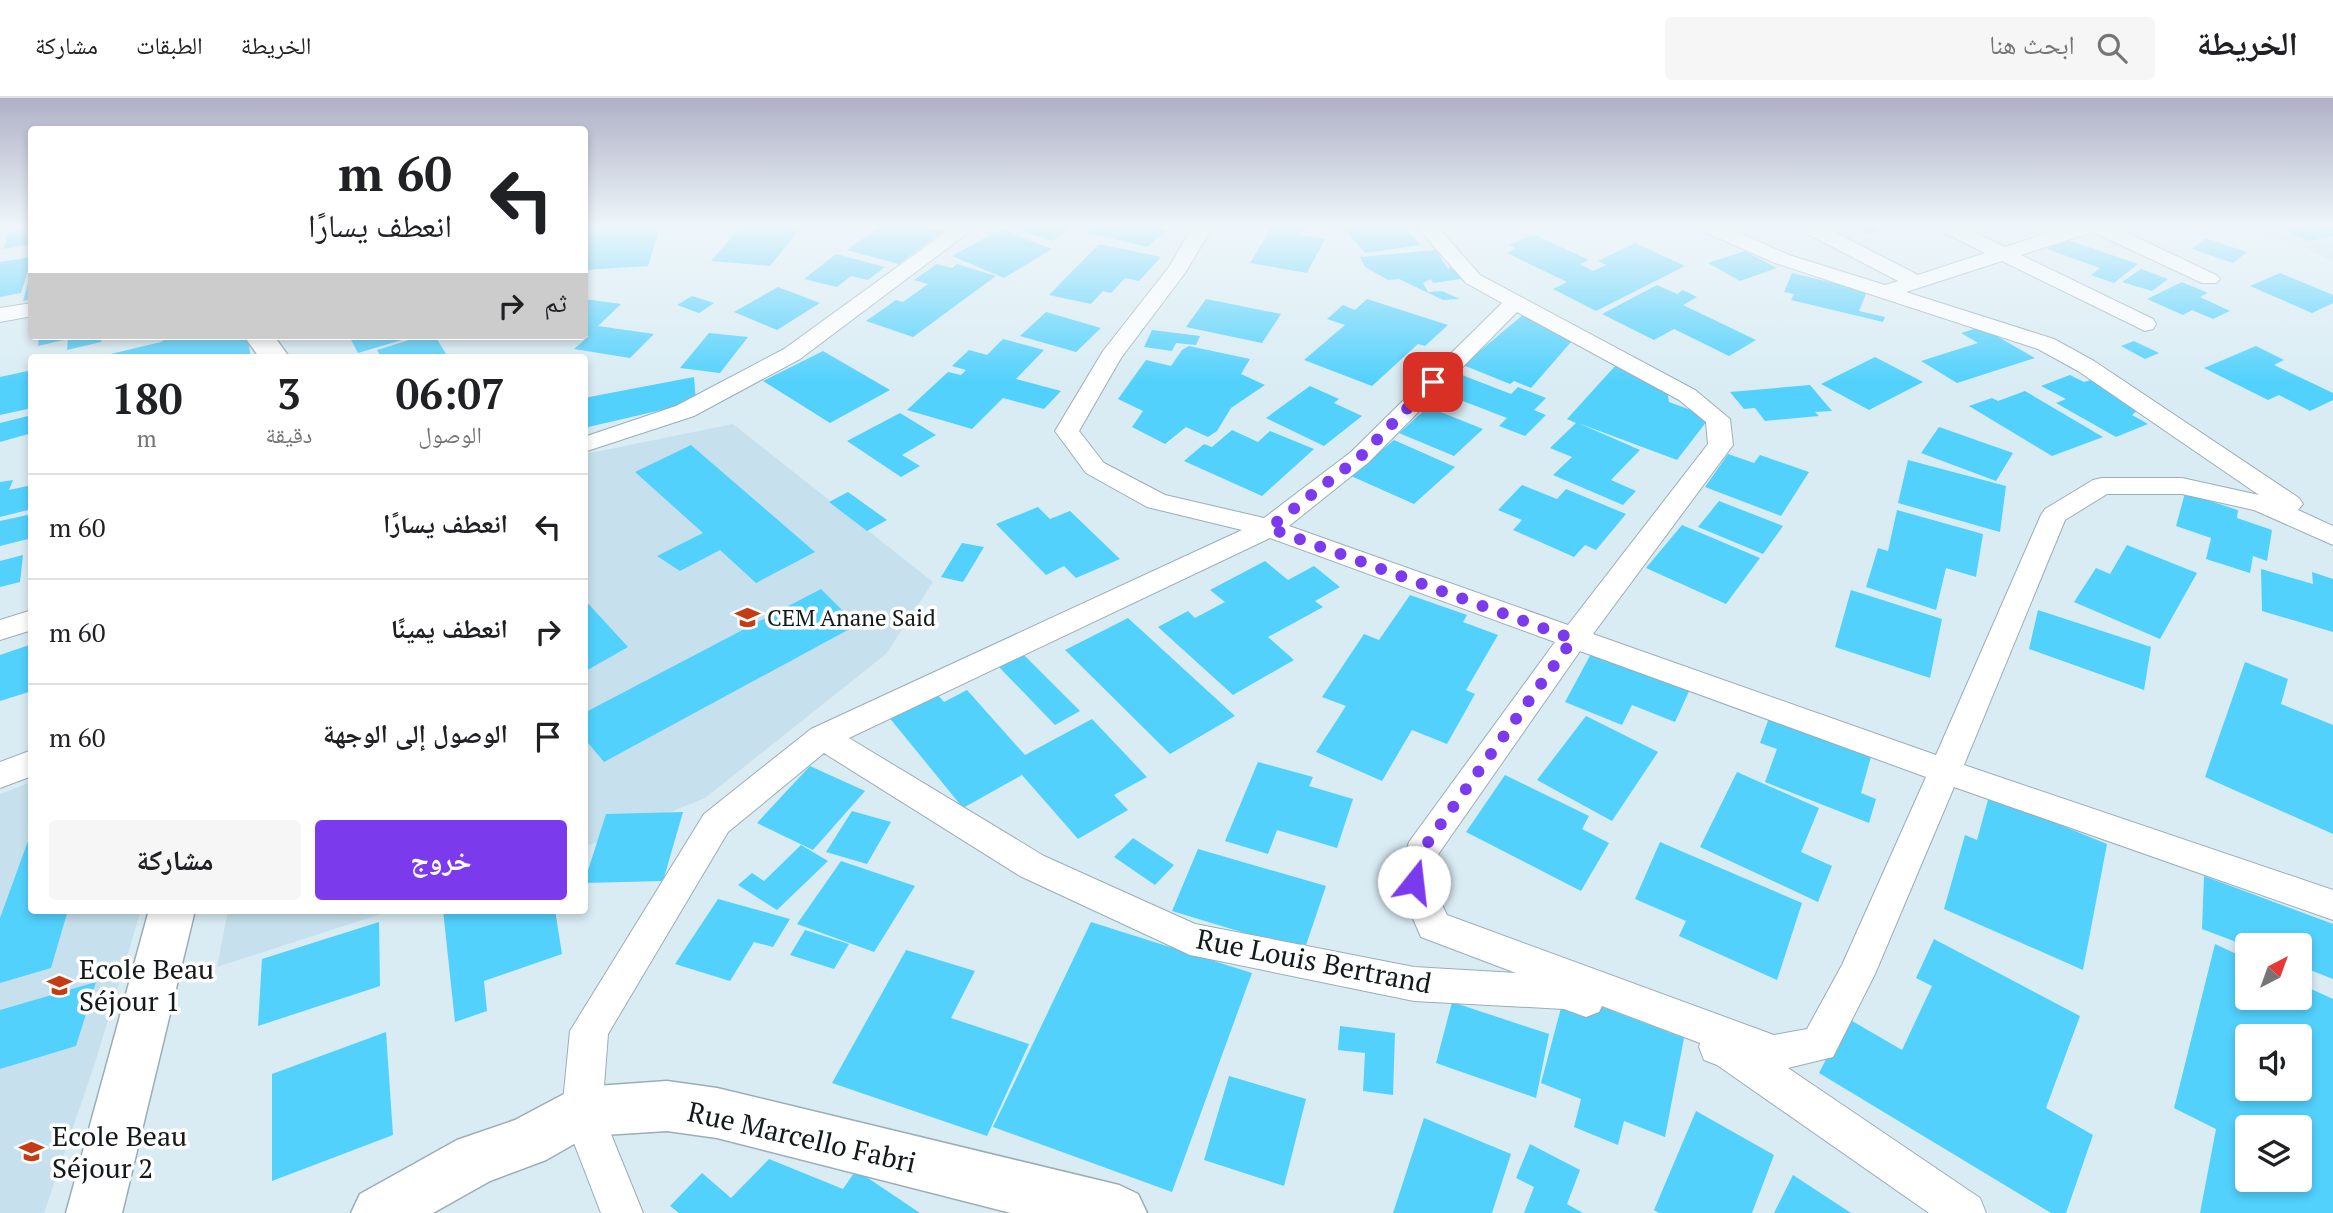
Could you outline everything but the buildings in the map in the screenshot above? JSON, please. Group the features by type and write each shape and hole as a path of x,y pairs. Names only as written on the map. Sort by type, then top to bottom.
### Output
{"street":[{"path":"588,445 685,411 792,354 896,278"},
{"path":"1171,278 1111,356 1067,431 1095,468 1156,501 1269,528 1944,771 2333,905"},
{"path":"1472,278 1687,395 1718,419 1721,445 1573,639 1421,852 1414,882 1434,926 1774,1053 1819,1044 1856,974 2009,626 2054,514 2102,486 2182,486 2262,504 2333,534"},
{"path":"1841,278 2046,344 2086,366 2333,534"},
{"path":"1908,278 1916,282"},
{"path":"1885,292 1928,278"},
{"path":"2052,278 2145,324"},
{"path":"622,1213 582,1112 589,1031 716,823 822,737 1269,528 1360,457 1514,303"},
{"path":"2,318 28,310"},
{"path":"0,630 28,621"},
{"name":"Rue Louis Bertrand","path":"822,737 1032,866 1191,939 1414,984 1565,992 1731,1052 1965,1213"},
{"path":"0,775 28,764"},
{"path":"94,1213 171,914"},
{"name":"Rue Marcello Fabri","path":"379,1213 476,1159 527,1142 582,1112 667,1106 717,1113 1119,1213"}],"shaded area":[{"name":"CEM Anane Said","path":"733,424 933,582 886,654 705,798 588,846 588,453"},
{"name":"Ecole Beau Séjour 1","path":"28,783 28,914 140,914 96,1060 44,1213 0,1213 0,794"},
{"path":"227,914 381,914 217,967"}],"place":[{"name":"CEM Anane Said","path":"747,618"},
{"name":"Ecole Beau Séjour 1","path":"59,985"},
{"name":"Ecole Beau Séjour 2","path":"32,1152"}],"route":[{"path":"1414,882 1421,852 1573,639 1269,528 1360,457 1433,382"}]}
